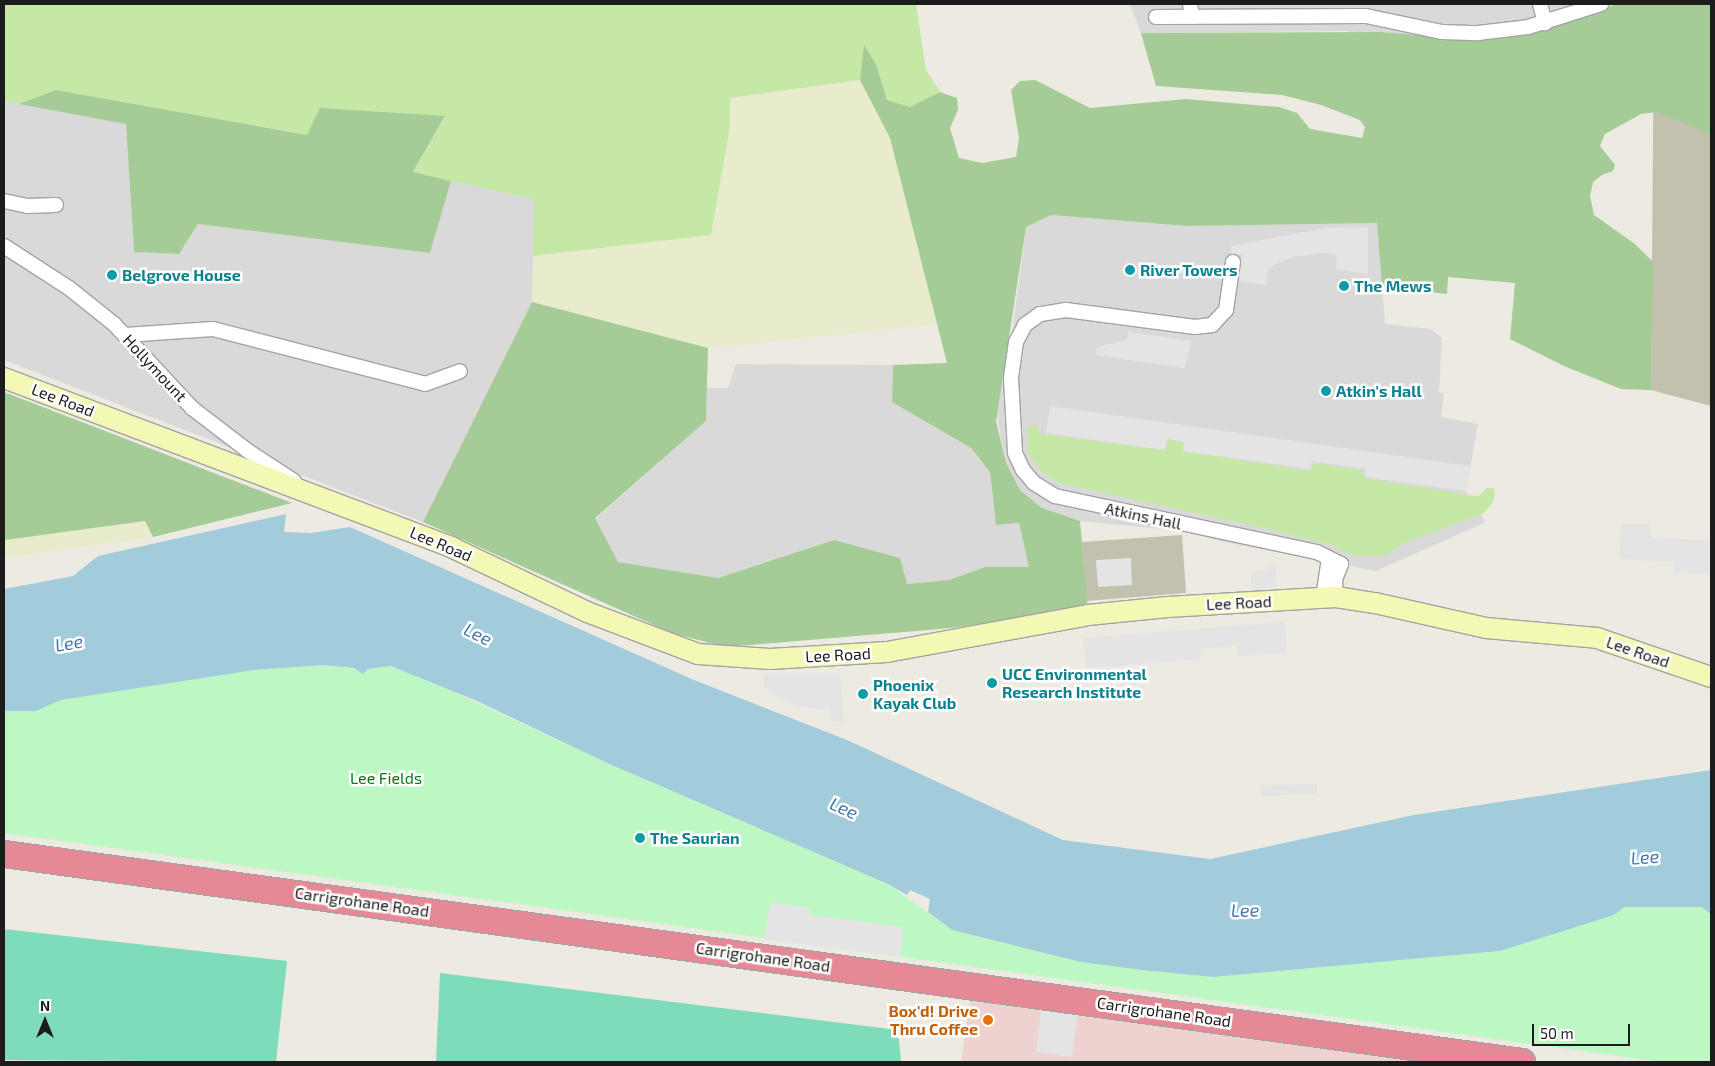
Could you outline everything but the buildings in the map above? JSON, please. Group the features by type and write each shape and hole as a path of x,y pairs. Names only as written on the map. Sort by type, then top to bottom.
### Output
{"highway":[{"name":"Carrigrohane Road","path":"4,854 1522,1062"}],"street":[{"path":"1540,4 1545,23"},
{"path":"1156,16 1191,10 1366,10 1454,34 1509,30 1545,23 1602,4"},
{"path":"4,201 27,206 56,205"},
{"name":"Hollymount","path":"4,246 69,288 125,335 192,408 305,491"},
{"name":"Atkins Hall","path":"1233,262 1226,310 1212,325 1195,327 1066,310 1048,312 1032,319 1020,333 1013,354 1011,413 1015,453 1022,470 1034,483 1055,496 1317,552 1335,561 1335,580 1330,598"},
{"path":"125,335 213,329 425,384 460,371"},
{"name":"Lee Road","path":"4,378 453,548 629,630 698,654 770,659 887,652 1088,615 1168,607 1330,598 1370,602 1492,629 1597,638 1711,677"}],"shaded area":[{"path":"1130,4 1590,4 1530,45 1392,40 1347,31 1141,33"},
{"path":"1711,15 1711,406 1651,390 1654,16"},
{"path":"860,80 890,138 938,324 708,348 532,302 533,256 711,234 730,127 730,98"},
{"path":"4,101 126,123 134,252 179,254 198,224 430,253 451,181 535,199 532,302 423,522 4,360"},
{"path":"1051,215 1187,226 1377,223 1385,324 1431,329 1442,338 1439,392 1444,393 1441,417 1478,424 1466,491 1486,522 1376,571 1224,542 1182,531 1070,520 1042,508 1020,490 1005,463 995,401 1013,326 1026,227"},
{"path":"1368,227 1368,274 1336,269 1337,255 1324,253 1292,257 1272,266 1268,269 1266,285 1239,281 1242,254 1231,256 1231,246 1326,228"},
{"path":"1128,332 1192,341 1184,368 1096,355 1097,347 1127,340"},
{"path":"736,364 893,365 892,402 971,448 990,472 996,525 1019,523 1030,567 985,567 949,580 907,584 834,540 718,578 618,562 595,519 706,421 707,388 728,388"},
{"path":"1050,406 1470,466 1466,491 1365,477 1366,469 1311,461 1310,469 1183,451 1184,442 1167,439 1165,450 1046,433"},
{"path":"145,521 153,537 4,558 4,539"},
{"path":"1621,524 1650,524 1652,537 1711,541 1711,574 1673,572 1673,562 1620,559"},
{"path":"1182,535 1186,593 1086,601 1082,542"},
{"path":"1131,558 1132,585 1098,587 1096,560"},
{"path":"1275,564 1277,586 1251,590 1251,571 1262,571"},
{"path":"1285,622 1287,652 1238,656 1237,646 1200,649 1201,659 1086,668 1083,638"},
{"path":"764,673 840,673 844,722 833,721 829,709 796,707 779,698 764,687"},
{"path":"1317,784 1317,794 1261,796 1260,785"},
{"path":"770,902 809,908 811,915 904,927 900,957 764,939"},
{"path":"970,999 1430,1062 961,1062"},
{"path":"1041,1008 1078,1013 1072,1057 1036,1052"}],"green space":[{"path":"4,4 916,4 926,70 940,92 911,107 887,100 876,64 864,46 860,80 730,98 730,127 711,235 533,256 534,199 413,173 445,117 308,135 56,90 19,104 4,101"},
{"path":"1617,4 1711,4 1711,134 1657,112 1641,114 1605,134 1600,146 1615,165 1613,171 1602,175 1593,182 1590,196 1594,215 1635,244 1653,262 1651,390 1621,389 1564,366 1510,339 1515,283 1448,277 1447,294 1382,286 1377,223 1187,226 1051,215 1026,227 996,421 1006,463 1020,490 1042,508 1080,521 1088,609 951,628 725,647 672,633 423,522 532,302 708,348 706,421 595,518 618,562 718,578 834,540 900,558 907,584 949,580 985,567 1029,567 1019,523 996,525 990,472 971,448 892,402 893,365 947,363 890,138 860,80 864,45 876,64 887,100 910,107 940,92 957,98 958,110 950,128 959,158 982,163 1016,157 1019,138 1011,90 1020,81 1035,80 1090,108 1186,99 1279,107 1297,113 1310,129 1362,138 1365,127 1360,120 1321,105 1282,95 1156,86 1141,33 1380,32 1438,37 1541,30"},
{"path":"56,90 307,135 320,108 445,116 413,172 451,181 430,253 198,224 179,254 134,252 126,124 19,104"},
{"path":"4,392 292,503 153,537 145,521 5,540"},
{"path":"1036,425 1041,434 1165,450 1167,439 1184,442 1183,451 1311,471 1314,463 1361,470 1364,478 1468,495 1479,496 1487,488 1493,488 1495,492 1493,502 1484,513 1404,543 1384,556 1354,556 1331,545 1259,527 1059,483 1042,472 1028,454 1027,427"},
{"name":"Lee Fields","path":"323,665 365,670 391,666 411,672 605,762 888,884 952,930 1081,962 1213,977 1500,951 1614,915 1624,907 1703,907 1711,915 1711,1062 1662,1062 4,833 4,711 36,711 61,700 254,670"},
{"path":"4,929 287,961 276,1062 4,1060"},
{"path":"440,973 898,1030 901,1062 436,1062"}],"water":[{"name":"Lee","path":"286,514 284,532 311,533 350,527 694,680 847,740 1063,840 1210,859 1414,815 1711,770 1711,915 1702,907 1624,907 1614,915 1500,951 1213,977 1142,970 1081,962 952,930 928,912 930,899 910,890 907,895 888,884 605,762 477,701 391,666 368,669 363,674 354,668 323,665 254,670 61,700 36,711 4,711 4,589 73,576 98,556"}],"place":[{"name":"River Towers","path":"1130,270"},
{"name":"Belgrove House","path":"112,275"},
{"name":"The Mews","path":"1344,286"},
{"name":"Atkin's Hall","path":"1326,391"},
{"name":"UCC Environmental Research Institute","path":"992,683"},
{"name":"Phoenix Kayak Club","path":"863,694"},
{"name":"The Saurian","path":"640,838"},
{"name":"Box'd! Drive Thru Coffee","path":"988,1020"}]}
